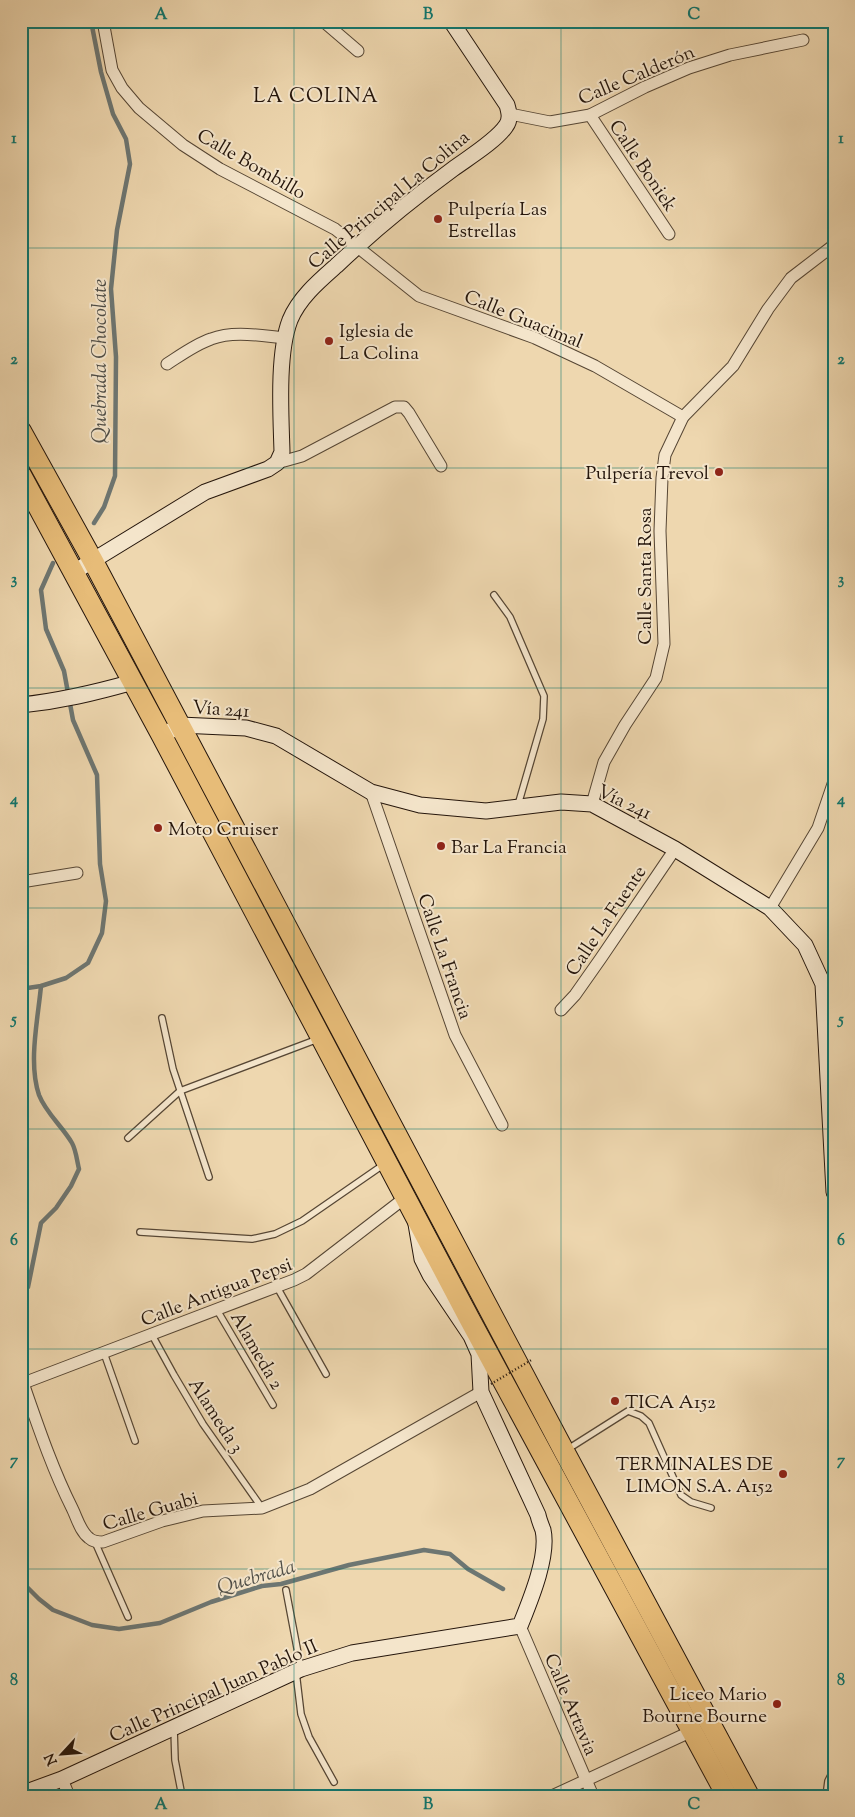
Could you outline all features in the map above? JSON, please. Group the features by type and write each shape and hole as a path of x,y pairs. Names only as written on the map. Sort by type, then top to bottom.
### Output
{"highway":[{"path":"21,431 93,562 564,1452 749,1796"},
{"path":"21,475 162,736 320,1038 727,1796"}],"street":[{"name":"Calle Bombillo","path":"103,21 112,70 122,88 139,108 183,145 220,169 335,229 356,247"},
{"path":"323,21 358,51"},
{"path":"451,21 510,114"},
{"name":"Calle Calderón","path":"510,114 550,122 590,115 645,87 689,68 730,55 803,40"},
{"name":"Calle Principal La Colina","path":"277,463 282,452 281,383 286,338 291,320 311,290 356,247 435,182 495,137 507,126 510,114"},
{"name":"Calle Boniek","path":"590,115 669,234"},
{"name":"Calle Santa Rosa","path":"592,804 604,762 625,725 656,678 664,644 660,530 665,454 683,417 733,366 768,309 791,278 834,245"},
{"name":"Calle Guacimal","path":"356,247 419,296 544,342 595,366 683,417"},
{"path":"167,364 211,339 225,335 238,334 286,338"},
{"path":"74,572 205,492 268,469 277,463 302,456 395,407 404,407 409,413 441,466"},
{"path":"21,705 84,696 133,682"},
{"name":"Vía 241","path":"162,736 180,726 246,728 276,736 371,792 420,805 486,811 561,802 592,804 675,849 770,908 805,945 828,982 834,1192"},
{"path":"770,908 818,828 834,781"},
{"name":"Calle La Francia","path":"371,792 455,1035 502,1125"},
{"name":"Calle La Fuente","path":"560,1010 575,995 675,849"},
{"path":"21,882 77,873"},
{"path":"21,1114 21,1124"},
{"name":"Calle Antigua Pepsi","path":"22,1384 218,1310 306,1274 406,1197"},
{"path":"415,1215 422,1258 430,1275 471,1336 479,1354 486,1388 543,1531 540,1564 533,1592 520,1626"},
{"name":"Calle Guabi","path":"22,1384 44,1445 62,1487 83,1532 89,1539 95,1542 103,1542 162,1521 203,1511 262,1508 310,1489 486,1388"},
{"name":"Calle Principal Juan Pablo II","path":"21,1794 62,1778 299,1670 352,1653 520,1626"},
{"name":"Calle Artavia","path":"520,1626 593,1796"},
{"path":"552,1796 692,1731"},
{"path":"62,1778 68,1796"}],"lane":[{"path":"494,596 510,616 544,696 543,719 517,807"},
{"path":"162,1018 180,1091 209,1177"},
{"path":"128,1138 180,1091 320,1038"},
{"path":"140,1232 252,1239 275,1234 302,1221 387,1163"},
{"path":"277,1287 326,1374"},
{"name":"Alameda 2","path":"218,1310 273,1405"},
{"name":"Alameda 3","path":"152,1335 203,1424 262,1508"},
{"path":"104,1353 134,1441"},
{"path":"564,1452 628,1411 632,1412 641,1416 649,1424 681,1495 691,1502 711,1508"},
{"path":"95,1542 128,1617"},
{"path":"286,1590 299,1670 301,1714 308,1737 334,1782"},
{"path":"174,1728 175,1760 182,1796"},
{"path":"826,1796 828,1781 834,1769"}],"path":[{"path":"486,1388 533,1359"}],"waterway":[{"name":"Quebrada Chocolate","path":"91,21 101,72 113,114 126,139 130,164 117,230 111,289 116,357 115,476 104,507 94,523"},
{"name":"Quebrada Chocolate","path":"21,989 41,986 66,978 88,963 102,933 106,901 100,864 97,775 73,720 64,671 46,629 41,590 53,563"},
{"name":"Quebrada","path":"21,1293 28,1287 41,1223 56,1208 71,1186 79,1169 72,1143 42,1102 36,1082 34,1055 41,986"},
{"name":"Quebrada","path":"21,1581 53,1610 92,1625 119,1629 160,1623 211,1602 262,1586 281,1584 349,1565 424,1550 450,1554 468,1569 503,1589"}],"railway":[{"path":"21,26 24,21"}],"place":[{"name":"Pulpería Las Estrellas","path":"438,219"},
{"name":"Iglesia de La Colina","path":"329,341"},
{"name":"Pulpería Trevol","path":"719,472"},
{"name":"Moto Cruiser","path":"158,828"},
{"name":"Bar La Francia","path":"441,846"},
{"name":"TICA A152","path":"615,1401"},
{"name":"TERMINALES DE LIMON S.A. A152","path":"783,1474"},
{"name":"Liceo Mario Bourne Bourne","path":"777,1704"}],"district":[{"name":"LA COLINA","path":"316,95"}]}
